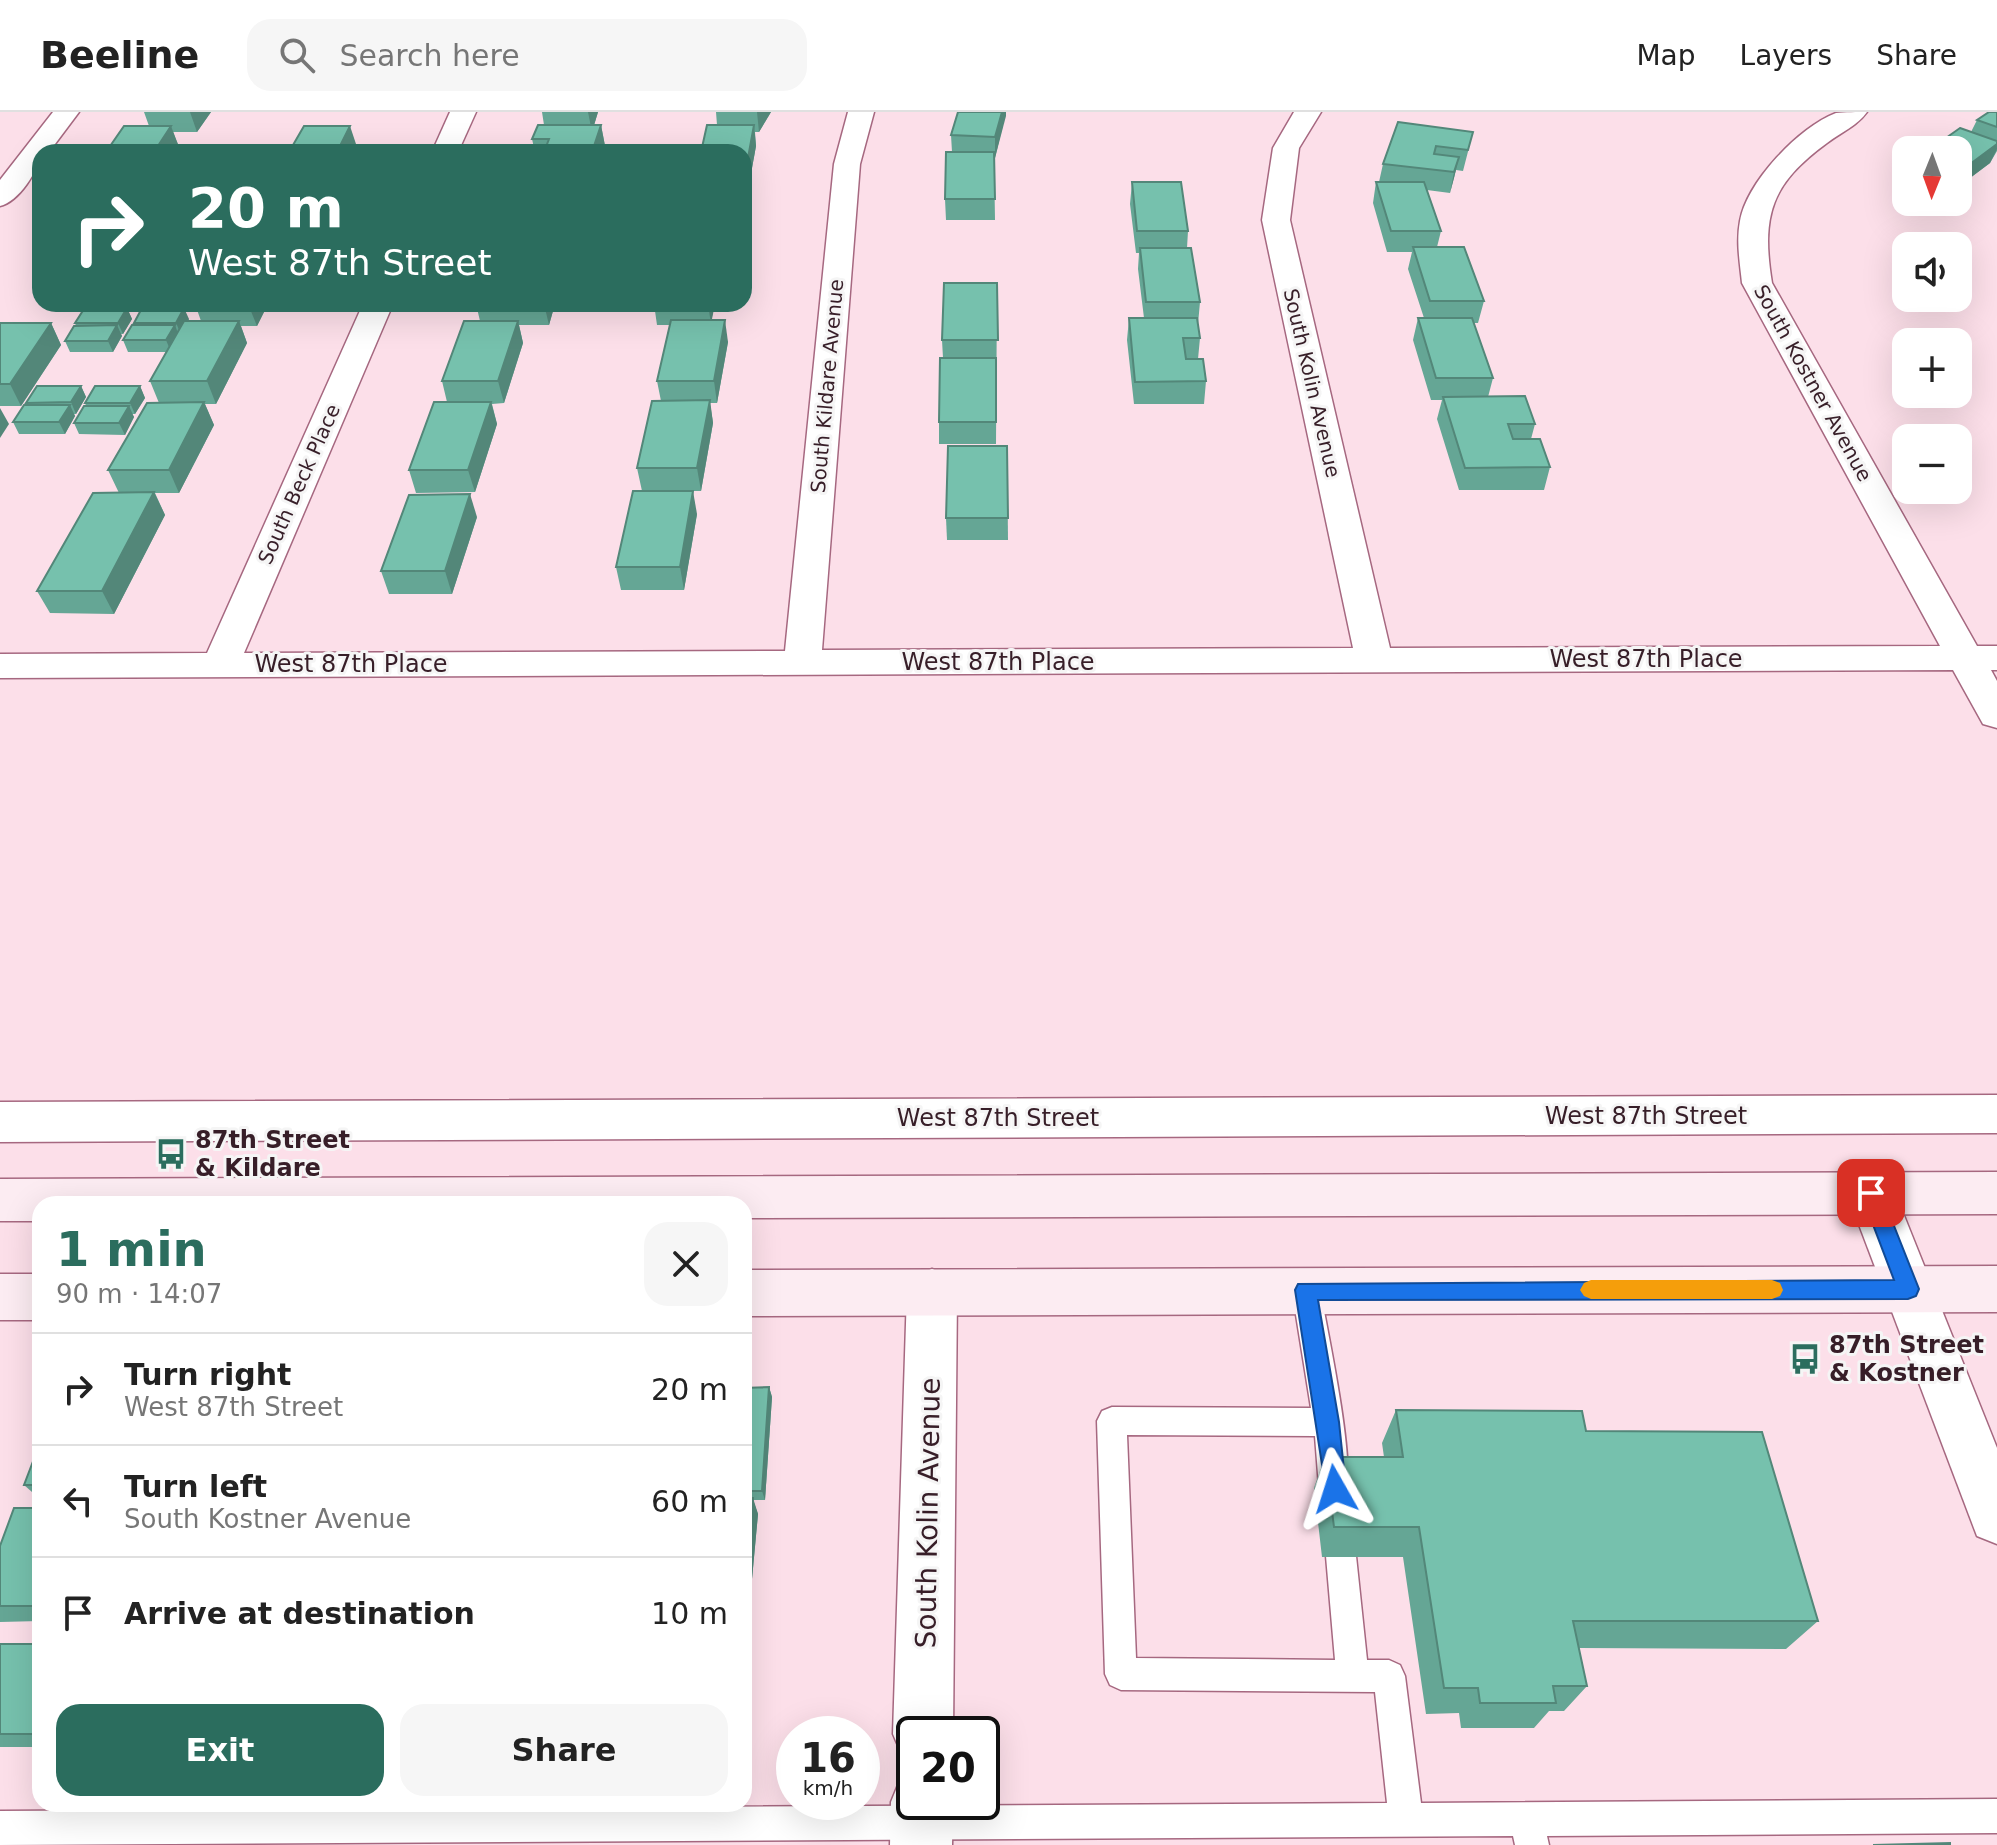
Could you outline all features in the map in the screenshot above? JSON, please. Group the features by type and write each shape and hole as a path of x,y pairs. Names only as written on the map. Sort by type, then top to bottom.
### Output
{"main road":[{"path":"752,1197 1997,1193"},
{"path":"0,1200 32,1200"},
{"path":"752,1293 1997,1289"},
{"path":"0,1297 32,1297"}],"street":[{"path":"41,144 66,112"},
{"path":"449,144 463,112"},
{"name":"South Kildare Avenue","path":"802,662 847,164 861,112"},
{"name":"South Kolin Avenue","path":"1308,112 1296,123 1278,170 1276,220 1374,660"},
{"name":"South Kostner Avenue","path":"1854,112 1797,152 1773,174 1750,222 1749,251 1757,283 1774,319 1981,658 1997,715"},
{"path":"0,198 32,156"},
{"name":"South Beck Place","path":"220,665 374,312"},
{"name":"West 87th Place","path":"0,666 1981,658"},
{"name":"West 87th Street","path":"0,1122 1997,1114"},
{"path":"1871,1193 1997,1517"},
{"name":"South Kolin Avenue","path":"923,1716 932,1292"}],"lane":[{"path":"1306,1290 1328,1422 1335,1489"},
{"path":"1328,1422 1112,1421 1121,1674 1389,1676 1406,1818"},
{"path":"1341,1556 1353,1676"},
{"path":"0,1828 329,1835 921,1823 1406,1818 1530,1832 1997,1816"}],"building":[{"path":"958,112 1002,112 995,137 951,135"},
{"path":"1989,112 1997,112 1997,127 1977,120"},
{"path":"1398,122 1473,132 1468,150 1436,146 1434,154 1459,157 1454,172 1383,164"},
{"path":"538,125 601,125 595,144 547,144 549,139 532,139"},
{"path":"707,125 754,125 751,144 703,144"},
{"path":"124,126 171,126 159,144 112,144"},
{"path":"304,126 350,126 341,144 294,144"},
{"path":"1960,128 1997,141 1997,144 1972,163 1972,136 1949,136"},
{"path":"946,152 994,152 995,199 945,199"},
{"path":"1132,182 1181,182 1188,231 1137,231"},
{"path":"1376,182 1424,182 1441,231 1391,231"},
{"path":"1413,247 1464,247 1484,301 1430,301"},
{"path":"1140,248 1191,248 1200,302 1146,302"},
{"path":"944,283 997,283 998,340 942,340"},
{"path":"82,312 125,312 118,323 75,323"},
{"path":"140,312 182,312 176,323 134,323"},
{"path":"1129,318 1197,318 1200,338 1183,338 1186,359 1203,359 1206,381 1135,382"},
{"path":"1418,318 1472,318 1493,378 1436,378"},
{"path":"671,320 725,320 714,381 657,381"},
{"path":"184,321 239,321 207,381 150,381"},
{"path":"464,321 518,321 498,381 442,381"},
{"path":"0,323 51,323 10,384 0,384"},
{"path":"117,325 108,341 65,341 74,326"},
{"path":"132,325 175,325 166,340 123,340"},
{"path":"940,358 996,358 996,422 939,422"},
{"path":"37,386 81,386 71,402 26,403"},
{"path":"95,386 140,386 130,403 85,403"},
{"path":"1525,396 1535,424 1508,424 1513,439 1540,439 1550,467 1465,468 1443,397"},
{"path":"710,400 697,468 637,468 652,401"},
{"path":"204,402 169,470 108,470 147,403"},
{"path":"434,402 491,402 468,470 409,470"},
{"path":"24,405 70,405 59,422 13,422"},
{"path":"84,406 129,406 119,423 74,423"},
{"path":"948,446 1007,446 1008,518 946,518"},
{"path":"633,491 693,491 680,567 616,567"},
{"path":"154,492 102,591 37,591 93,493"},
{"path":"470,494 445,571 381,571 409,495"},
{"path":"769,1387 762,1491 752,1491 752,1388"},
{"path":"1396,1410 1582,1411 1586,1431 1762,1432 1818,1621 1573,1621 1587,1686 1553,1686 1556,1703 1480,1703 1478,1688 1444,1688 1419,1527 1334,1527 1325,1457 1403,1457"},
{"path":"32,1464 32,1485 24,1485"},
{"path":"14,1508 32,1508 32,1606 0,1606 0,1546"},
{"path":"0,1644 32,1644 32,1734 0,1734"},
{"path":"1950,1843 1950,1845 1873,1845"}],"slow traffic":[{"path":"1591,1290 1772,1290"}],"place":[{"name":"87th Street & Kildare","path":"171,1154"},
{"name":"87th Street & Kostner","path":"1805,1359"}],"route":[{"path":"1335,1489 1328,1422 1306,1290 1908,1289 1871,1193"}]}
